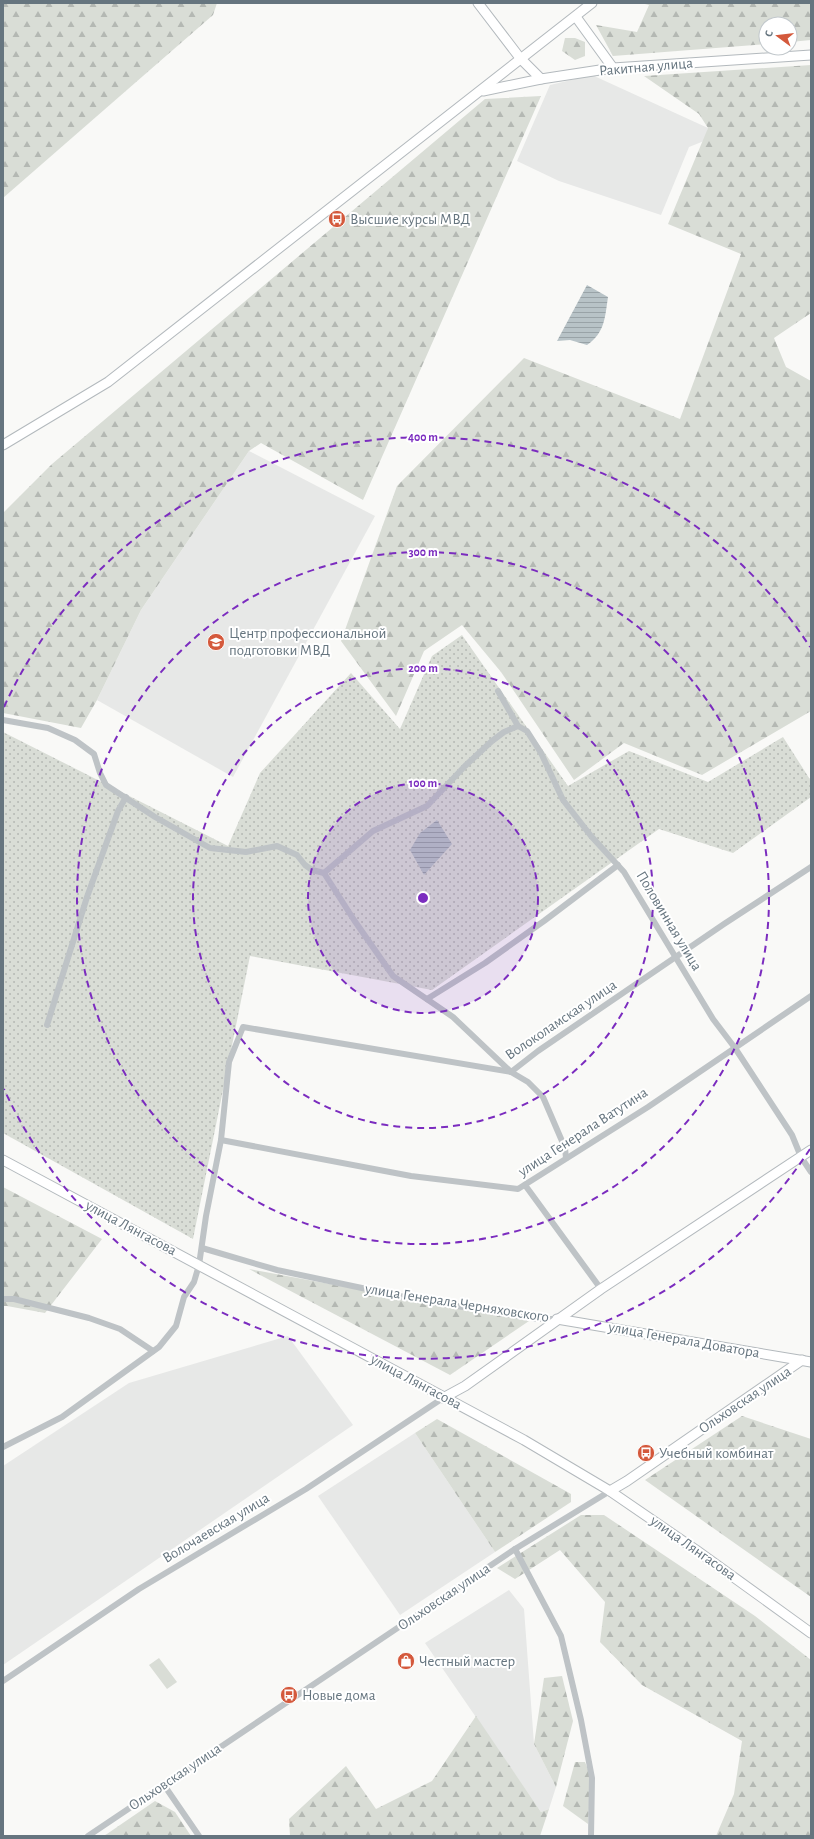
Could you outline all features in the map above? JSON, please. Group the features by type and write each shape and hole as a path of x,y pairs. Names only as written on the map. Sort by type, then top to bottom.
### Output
{"street":[{"path":"478,3 520,58 541,79"},
{"path":"3,445 108,382 482,91 520,58 576,17 592,3"},
{"path":"576,17 614,68"},
{"name":"Ракитная улица","path":"482,91 541,79 614,68 811,54"},
{"name":"Половинная улица","path":"498,691 518,726 527,731 541,753 563,800 591,836 624,872 677,957 713,1019 735,1048 792,1135 801,1157 811,1172"},
{"path":"3,720 48,728 75,740 94,754 100,773 106,785 155,817 210,848 246,852 277,846 297,855 305,865 312,870 324,873 354,920 393,976 453,1016 511,1072 528,1082 543,1097 565,1148 566,1158"},
{"path":"324,873 372,831 427,806 465,766 492,741 504,732 518,726"},
{"path":"47,1025 88,897 118,811 126,797"},
{"path":"426,999 485,963 618,865"},
{"name":"Волоколамская улица","path":"221,1140 229,1062 243,1027 511,1072 538,1051 724,924 811,867"},
{"name":"улица Генерала Ватутина","path":"221,1140 411,1176 518,1189 648,1106 811,996"},
{"path":"3,1447 62,1417 159,1347 176,1326 184,1297 194,1282 199,1265 206,1216 221,1140"},
{"name":"улица Генерала Черняховского","path":"202,1248 277,1270 414,1299 538,1319 557,1319 811,1150"},
{"name":"улица Лянгасова","path":"3,1160 443,1398 524,1440 610,1491 811,1633"},
{"path":"525,1185 601,1289"},
{"path":"3,1299 14,1299 89,1318 120,1329 153,1351"},
{"path":"443,1398 464,1386 557,1319"},
{"name":"улица Генерала Доватора","path":"557,1319 807,1361"},
{"name":"Ольховская улица","path":"88,1836 515,1549 634,1476 807,1361"},
{"name":"Волочаевская улица","path":"3,1681 139,1589 306,1489 443,1398"},
{"path":"515,1549 561,1636 581,1720 592,1778 591,1836"},
{"path":"164,1784 199,1836"}],"shaded area":[{"path":"592,75 708,128 704,141 689,147 661,215 559,181 517,161 550,85"},
{"path":"587,285 608,297 605,318 601,330 587,345 570,340 557,341"},
{"name":"Центр профессиональной подготовки МВД","path":"249,451 375,516 233,777 97,700 141,610"},
{"path":"437,820 452,844 424,875 410,850 420,833"},
{"path":"288,1336 353,1425 3,1665 3,1466 129,1383"},
{"path":"415,1433 495,1552 400,1615 318,1496"},
{"path":"509,1590 524,1609 534,1744 556,1787 549,1809 541,1812 425,1643"}],"green space":[{"path":"3,3 217,3 213,15 3,198"},
{"path":"641,3 811,3 811,40 798,41 798,16 758,16 758,45 613,56 596,25 637,32 649,5"},
{"path":"565,38 575,38 585,42 585,56 575,60 562,51"},
{"path":"811,65 811,313 774,338 786,367 811,381 811,711 702,775 624,743 574,780 501,672 462,625 424,651 396,716 341,641 397,486 524,358 680,419 741,254 668,224 708,128 699,114 644,76"},
{"path":"541,96 363,500 261,443 249,451 141,610 97,700 81,728 3,713 3,513 52,464 485,99"},
{"path":"462,635 568,786 629,751 708,782 783,737 811,781 811,797 733,853 659,829 432,990 250,956 193,1239 3,1133 3,732 228,846 260,773 351,673 400,729 432,656"},
{"path":"3,1187 102,1239 45,1313 3,1306"},
{"path":"249,1269 529,1321 450,1375"},
{"path":"742,1416 811,1439 811,1597 645,1480"},
{"path":"437,1419 571,1494 571,1502 495,1552 415,1433"},
{"path":"581,1515 604,1515 755,1616 811,1660 811,1836 716,1836 734,1794 742,1741 642,1685 600,1642 605,1602 560,1550 515,1579 497,1568"},
{"path":"159,1658 177,1682 167,1689 149,1665"},
{"path":"562,1676 573,1721 556,1787 534,1744 544,1678"},
{"path":"476,1716 541,1812 549,1809 540,1836 290,1836 289,1819 346,1766 376,1809 432,1781"},
{"path":"575,1762 585,1762 591,1777 588,1824 563,1806"},
{"path":"155,1801 175,1812 191,1836 104,1836"}],"place":[{"name":"Высшие курсы МВД","path":"337,219"},
{"name":"Центр профессиональной подготовки МВД","path":"216,642"},
{"name":"Учебный комбинат","path":"646,1453"},
{"name":"Честный мастер","path":"406,1661"},
{"name":"Новые дома","path":"289,1695"}]}
